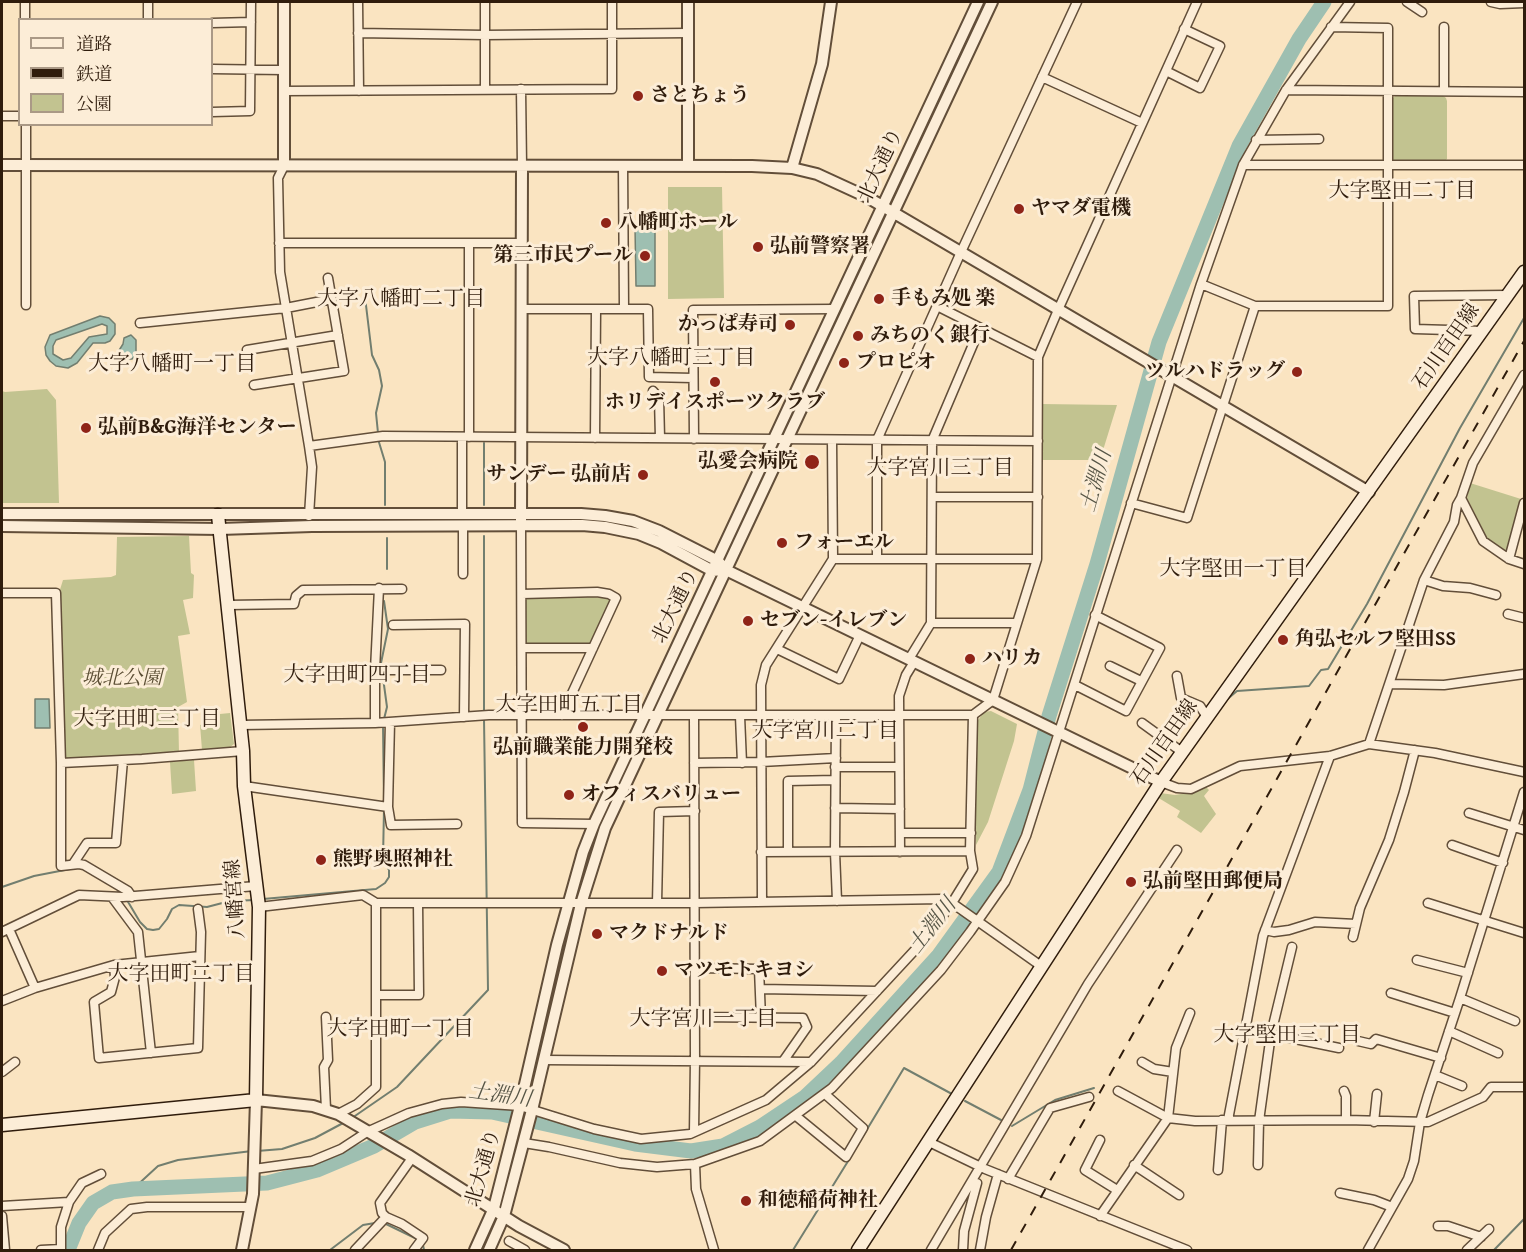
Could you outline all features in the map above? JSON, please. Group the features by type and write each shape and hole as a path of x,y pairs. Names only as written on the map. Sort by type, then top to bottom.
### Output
{"main road":[{"name":"石川百田線","path":"858,1251 1161,782 1524,272"},
{"name":"八幡宮線","path":"218,515 243,751 244,786 258,898 256,1100"},
{"path":"2,1125 256,1100"}],"street":[{"path":"25,2 25,18"},
{"path":"148,2 148,18"},
{"path":"213,112 250,111 251,2"},
{"path":"284,2 284,165 278,178 280,272 312,466 309,516"},
{"path":"358,2 359,91"},
{"path":"485,2 485,89"},
{"path":"284,91 612,89 612,2"},
{"path":"688,2 688,166"},
{"path":"792,168 822,64 831,2"},
{"name":"北大通り","path":"475,1251 494,1208 569,903 583,852 594,824 978,2"},
{"name":"北大通り","path":"489,1251 504,1216 532,1112 581,904 605,828 992,2"},
{"path":"877,559 877,440 1077,2"},
{"path":"240,725 383,723 489,715 973,716 993,700 1037,560 1038,357 1197,2"},
{"path":"524,1141 620,1163 657,1167 695,1164 760,1141 832,1089 902,1015 941,970 1005,882 1026,836 1171,376 1243,165 1286,90 1350,2"},
{"path":"1407,2 1422,12"},
{"path":"1491,2 1524,3"},
{"path":"213,23 251,22"},
{"path":"1201,284 1255,306 1388,306 1388,28 1331,27"},
{"path":"1444,27 1444,92"},
{"path":"1166,71 1200,88 1220,46 1185,29"},
{"path":"358,33 485,35 688,33"},
{"path":"213,69 284,70"},
{"path":"1042,77 1142,123"},
{"path":"521,89 522,823 594,824"},
{"path":"1286,90 1524,92"},
{"path":"2,116 18,116"},
{"path":"26,126 26,305"},
{"path":"1256,140 1319,139"},
{"path":"2,165 623,165 792,168 843,184 1369,492"},
{"path":"623,165 624,309"},
{"path":"1243,165 1524,165"},
{"path":"279,243 522,243"},
{"path":"463,574 469,243"},
{"path":"254,385 344,370 328,278"},
{"path":"1483,330 1414,329 1414,296 1508,295"},
{"path":"141,323 286,308 332,299"},
{"path":"937,306 1038,357"},
{"path":"1131,503 1187,518 1255,306"},
{"path":"522,309 648,309 649,377 693,378"},
{"path":"694,439 693,310 834,309"},
{"path":"595,438 596,310"},
{"path":"900,852 900,688 931,623 932,441 980,328"},
{"path":"247,350 338,335"},
{"path":"1370,744 1424,580 1454,522 1457,505 1473,463 1524,375"},
{"path":"653,391 659,398 660,438"},
{"path":"309,446 382,436 1038,441"},
{"path":"762,902 761,685 766,665 833,559 832,440"},
{"path":"932,497 1038,497"},
{"path":"1461,498 1483,541 1509,559 1524,564"},
{"path":"1509,559 1524,503"},
{"path":"2,514 309,516 463,520 521,526 582,525 622,530 661,543 726,570 1177,788 1191,789 1240,766 1330,756 1370,744 1415,750 1524,772"},
{"path":"2,526 220,529 463,520 522,514 605,516 633,521 659,531 715,566"},
{"path":"833,559 1037,560"},
{"path":"1424,580 1443,586 1470,588 1496,595"},
{"path":"378,588 375,669 383,723 385,807 391,825 458,824"},
{"path":"228,605 294,604 296,596 303,590 402,589"},
{"path":"522,594 597,592 616,598 562,715"},
{"path":"2,593 56,593 61,763 61,866 73,864 84,866 128,891 128,897"},
{"path":"1508,614 1524,618"},
{"path":"1075,685 1126,711 1160,648 1095,615"},
{"path":"931,623 1017,623"},
{"path":"393,625 465,624 464,717"},
{"path":"777,649 839,679 860,635"},
{"path":"522,648 593,648"},
{"path":"1110,666 1142,681"},
{"path":"375,669 441,670"},
{"path":"1390,684 1444,685 1524,674"},
{"path":"1177,676 1181,698 1200,706 1208,717"},
{"path":"694,715 694,1132"},
{"path":"740,716 742,763"},
{"path":"836,716 837,901"},
{"path":"254,1171 312,1161 341,1149 365,1131 409,1113 442,1104 460,1102 519,1108 594,1129 641,1139 694,1132 766,1100 811,1062 927,938 954,904 973,869 970,851 973,716"},
{"path":"1143,723 1182,752"},
{"path":"1353,937 1360,908 1389,840 1415,750"},
{"path":"61,763 243,751"},
{"path":"1218,1170 1225,1120 1265,930 1330,756"},
{"path":"73,864 87,843 116,843 123,760"},
{"path":"694,763 836,762 899,767"},
{"path":"788,852 788,781 836,780"},
{"path":"244,786 385,807"},
{"path":"1368,1251 1408,1179 1414,1161 1420,1122 1524,794"},
{"path":"835,808 900,809"},
{"path":"657,903 659,812 695,811"},
{"path":"1469,813 1524,830"},
{"path":"900,833 971,833"},
{"path":"1452,846 1503,863"},
{"path":"931,1251 983,1168 1088,984 1177,850"},
{"path":"761,852 970,851"},
{"path":"35,988 5,930 80,895 258,898 363,895 376,903 581,904 942,899 954,904 1041,966"},
{"path":"112,897 138,932 151,1053"},
{"path":"342,1117 376,1088 376,903"},
{"path":"377,995 419,995 418,903"},
{"path":"1428,903 1524,933"},
{"path":"114,965 114,986 111,992 94,1002 99,1058 198,1048 200,956 198,909"},
{"path":"1265,930 1274,932 1289,930 1315,922 1356,924"},
{"path":"1258,1165 1259,1120 1271,1034 1292,947"},
{"path":"2,1001 35,988 114,965 200,956"},
{"path":"1417,960 1468,973"},
{"path":"695,968 759,969 761,1018"},
{"path":"760,989 877,991"},
{"path":"1391,993 1455,1013"},
{"path":"1460,998 1515,1021"},
{"path":"1100,1216 1168,1118 1176,1048 1190,1013"},
{"path":"326,1017 327,1060 324,1067 326,1109"},
{"path":"695,1017 803,1018 807,1027 784,1060"},
{"path":"1449,1031 1498,1053"},
{"path":"1271,1034 1340,1048"},
{"path":"1358,1041 1371,1044 1376,1039 1441,1058"},
{"path":"544,1060 811,1062"},
{"path":"2,1072 15,1062"},
{"path":"1142,1062 1154,1069 1173,1072"},
{"path":"1435,1075 1462,1086"},
{"path":"1118,1091 1168,1118 1195,1121 1428,1122 1483,1097 1491,1087 1524,1087"},
{"path":"1344,1091 1346,1120"},
{"path":"796,1116 846,1157 863,1128 825,1094"},
{"path":"1374,1122 1377,1094"},
{"path":"1008,1179 1050,1108 1089,1097"},
{"path":"242,1251 253,1194 256,1100 326,1109 412,1158 564,1251"},
{"path":"1100,1140 1085,1170 1117,1190"},
{"path":"927,1141 1008,1179 1187,1251"},
{"path":"355,1251 382,1222 380,1203 412,1158"},
{"path":"695,1164 696,1190 714,1251"},
{"path":"1134,1165 1179,1195"},
{"path":"963,1251 964,1231 974,1188 983,1168"},
{"path":"41,1251 61,1249 61,1227 69,1202 82,1183 101,1174"},
{"path":"980,1251 986,1217 998,1174"},
{"path":"1340,1193 1374,1200 1392,1207"},
{"path":"2,1206 69,1202"},
{"path":"99,1251 105,1233 131,1209 250,1207"},
{"path":"2,1216 5,1251"},
{"path":"382,1222 402,1224 418,1245"},
{"path":"1438,1226 1463,1230 1481,1237"},
{"path":"1467,1251 1489,1229"},
{"path":"509,1241 525,1251"}],"green space":[{"path":"1442,95 1447,101 1447,159 1444,162 1396,162 1392,159 1392,99 1395,96"},
{"path":"668,187 722,187 724,298 668,299"},
{"path":"47,389 56,400 59,503 2,503 2,391"},
{"path":"1041,404 1117,405 1100,460 1040,460"},
{"path":"1470,483 1521,499 1506,553 1487,538 1467,498"},
{"name":"城北公園","path":"189,536 191,573 194,575 193,598 183,600 190,634 178,636 187,702 178,707 179,753 65,759 58,596 63,580 116,575 117,537"},
{"path":"530,596 609,598 611,601 592,643 588,645 529,646 526,643 526,600"},
{"path":"220,711 220,714 230,713 234,744 229,748 202,750 200,725 205,724 205,714"},
{"path":"991,711 1017,724 1014,741 988,822 976,845 976,723 984,712"},
{"path":"194,760 196,791 172,794 170,762"},
{"path":"1206,787 1209,790 1204,796 1216,814 1201,833 1177,817 1180,811 1157,797 1160,793 1175,795 1198,791"}],"shaded area":[{"name":"第三市民プール","path":"655,226 655,286 636,286 635,227"},
{"path":"100,316 109,318 115,324 115,334 110,341 93,343 77,363 68,368 56,366 46,355 45,347 50,335","holes":["102,324 107,326 107,334 89,337 71,358 63,360 53,354 56,340"]},
{"path":"131,335 136,340 136,355 132,359 122,359 118,352 124,338"},
{"path":"35,699 49,699 50,728 35,728"}],"waterway":[{"name":"土淵川","path":"68,1250 79,1223 93,1203 112,1192 267,1183 317,1170 374,1146 415,1122 450,1111 492,1112 635,1144 691,1151 723,1146 760,1127 805,1097 841,1063 939,955 999,872 1030,790 1049,716 1097,564 1159,342 1239,146 1299,39 1324,2"},
{"path":"365,297 372,355 379,370 382,386 376,413 378,433"},
{"path":"1224,702 1237,691 1309,686 1321,670 1328,669 1367,604 1460,428 1524,318"},
{"path":"378,439 385,462 385,505"},
{"path":"484,443 484,505"},
{"path":"484,536 484,711"},
{"path":"387,538 387,569"},
{"path":"384,601 388,629 381,663 387,707 384,719"},
{"path":"352,1118 397,1087 488,990 484,719"},
{"path":"383,725 384,803"},
{"path":"263,899 376,889 385,883 389,877 389,870 383,859 384,809"},
{"path":"2,887 34,876 70,869"},
{"path":"121,890 140,922 147,929 153,930 159,929 172,909 179,905 207,907 230,901 255,900"},
{"path":"857,1146 904,1068 952,1094"},
{"path":"1012,1126 1055,1100 1094,1088"},
{"path":"965,1101 1001,1120"},
{"path":"257,1151 282,1149 315,1138 345,1122"},
{"path":"133,1189 158,1166 178,1160 252,1151"},
{"path":"793,1250 850,1158"},
{"path":"1494,1250 1524,1219"},
{"path":"330,1250 363,1225 375,1223"},
{"path":"384,1223 419,1240"},
{"path":"423,1245 424,1250"}],"railway":[{"path":"1011,1250 1524,341"}],"place":[{"name":"さとちょう","path":"638,96"},
{"name":"ヤマダ電機","path":"1019,209"},
{"name":"八幡町ホール","path":"606,223"},
{"name":"弘前警察署","path":"758,247"},
{"name":"第三市民プール","path":"645,256"},
{"name":"手もみ処 楽","path":"879,299"},
{"name":"かっぱ寿司","path":"790,325"},
{"name":"みちのく銀行","path":"858,336"},
{"name":"プロピオ","path":"844,363"},
{"name":"ツルハドラッグ","path":"1297,372"},
{"name":"ホリデイスポーツクラブ","path":"715,382"},
{"name":"弘前B&G海洋センター","path":"86,428"},
{"name":"弘愛会病院","path":"812,462"},
{"name":"サンデー 弘前店","path":"643,475"},
{"name":"フォーエル","path":"782,543"},
{"name":"セブン-イレブン","path":"748,621"},
{"name":"角弘セルフ堅田SS","path":"1283,640"},
{"name":"ハリカ","path":"970,659"},
{"name":"弘前職業能力開発校","path":"583,727"},
{"name":"オフィスバリュー","path":"569,795"},
{"name":"熊野奥照神社","path":"321,860"},
{"name":"弘前堅田郵便局","path":"1131,882"},
{"name":"マクドナルド","path":"597,934"},
{"name":"マツモトキヨシ","path":"662,971"},
{"name":"和徳稲荷神社","path":"746,1201"}],"district":[{"name":"大字堅田二丁目","path":"1402,192"},
{"name":"大字八幡町二丁目","path":"401,300"},
{"name":"大字八幡町三丁目","path":"671,359"},
{"name":"大字八幡町一丁目","path":"172,365"},
{"name":"大字宮川三丁目","path":"940,469"},
{"name":"大字堅田一丁目","path":"1233,570"},
{"name":"大字田町四丁目","path":"357,676"},
{"name":"大字田町五丁目","path":"569,706"},
{"name":"大字田町三丁目","path":"147,720"},
{"name":"大字宮川二丁目","path":"825,732"},
{"name":"大字田町二丁目","path":"181,975"},
{"name":"大字宮川一丁目","path":"703,1020"},
{"name":"大字田町一丁目","path":"400,1030"},
{"name":"大字堅田三丁目","path":"1287,1036"}]}
